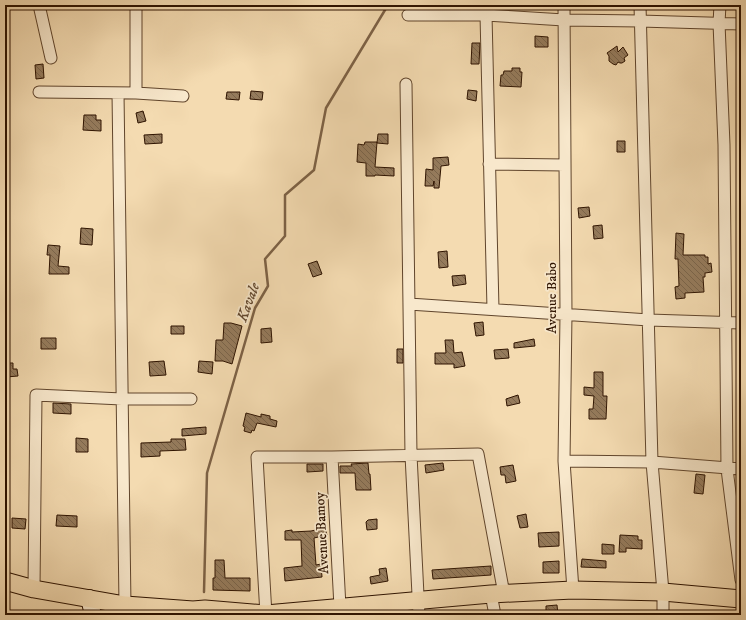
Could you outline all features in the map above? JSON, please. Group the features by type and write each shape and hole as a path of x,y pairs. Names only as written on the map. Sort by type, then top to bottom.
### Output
{"main road":[{"path":"5,581 34,589 125,605 266,614 340,607 418,608 498,594 573,590 663,592 741,599"}],"street":[{"path":"38,5 51,58"},
{"path":"136,5 136,93"},
{"name":"Avenue Babo","path":"564,5 566,314 564,461 573,590"},
{"path":"640,5 652,462 663,592 663,615"},
{"path":"720,5 719,23 724,145 727,469 741,580"},
{"path":"486,14 493,309"},
{"path":"408,15 486,14 564,20 741,24"},
{"path":"406,84 410,455 418,608"},
{"path":"39,92 136,93 183,96"},
{"path":"118,93 125,605"},
{"path":"489,164 565,165"},
{"path":"409,304 649,320 741,323"},
{"path":"34,589 36,395 122,399 191,399"},
{"path":"266,614 257,456 332,457 478,454 498,594 495,615"},
{"name":"Avenue Bamoy","path":"332,457 340,607"},
{"path":"564,461 652,462 741,469"},
{"path":"89,598 93,615"}],"building":[{"path":"535,36 548,37 548,47 535,47"},
{"path":"472,43 480,43 479,64 471,64"},
{"path":"617,46 618,52 623,47 628,55 624,58 625,61 622,63 618,62 616,65 609,61 609,56 607,53"},
{"path":"43,64 44,78 36,79 35,65"},
{"path":"512,68 520,68 520,72 522,72 521,87 500,86 501,75 503,75 504,71 512,71"},
{"path":"468,90 477,91 476,101 467,99"},
{"path":"251,91 263,92 262,100 250,99"},
{"path":"227,92 240,92 239,100 226,99"},
{"path":"143,111 146,121 138,123 136,113"},
{"path":"84,115 96,115 96,120 101,120 101,131 83,130"},
{"path":"162,134 162,143 145,144 144,135"},
{"path":"378,134 388,134 388,144 377,143"},
{"path":"617,141 625,141 625,152 617,152"},
{"path":"365,142 377,142 375,167 394,168 394,176 366,176 366,163 357,162 358,144 364,145"},
{"path":"448,157 449,165 441,166 439,188 434,188 434,181 433,186 425,186 426,169 433,170 433,158"},
{"path":"589,207 590,216 579,218 578,208"},
{"path":"602,225 603,238 594,239 593,226"},
{"path":"81,228 93,229 92,245 80,244"},
{"path":"676,233 684,234 683,255 705,255 705,257 708,257 708,264 711,263 712,272 705,273 705,277 703,277 704,292 685,293 685,298 676,299 675,287 679,286 678,259 675,259"},
{"path":"48,245 60,246 58,266 69,267 69,274 49,274 50,255 47,255"},
{"path":"447,251 448,267 439,268 438,252"},
{"path":"317,261 322,274 313,277 308,264"},
{"path":"465,275 466,284 453,286 452,276"},
{"path":"483,322 484,335 476,336 474,323"},
{"path":"224,323 242,326 232,364 223,361 215,361 216,340 223,340"},
{"path":"171,326 184,326 184,334 171,334"},
{"path":"271,328 272,342 261,343 261,329"},
{"path":"41,338 56,338 56,349 41,349"},
{"path":"534,339 535,346 514,348 514,343"},
{"path":"445,340 453,340 454,353 462,352 465,366 454,368 454,364 435,364 435,353 446,353"},
{"path":"397,349 403,349 403,363 397,363"},
{"path":"508,349 509,358 495,359 494,350"},
{"path":"164,361 166,375 150,376 149,362"},
{"path":"199,361 213,362 212,374 198,372"},
{"path":"5,363 13,363 13,369 17,369 18,376 6,377"},
{"path":"594,372 603,372 603,396 607,396 606,419 589,419 589,409 593,409 594,396 584,395 584,387 594,388"},
{"path":"518,395 520,403 507,406 506,399"},
{"path":"53,403 71,404 71,414 53,413"},
{"path":"246,413 261,417 261,414 270,416 270,419 277,421 276,427 257,423 254,431 252,430 251,433 244,431 245,427 243,426"},
{"path":"206,427 206,434 182,436 182,429"},
{"path":"76,438 88,439 88,452 76,452"},
{"path":"171,439 185,439 186,450 160,451 160,456 141,457 141,443 171,442"},
{"path":"368,463 371,490 356,490 355,473 340,473 340,466 352,466 351,464"},
{"path":"443,463 444,470 426,473 425,465"},
{"path":"307,464 323,464 323,471 307,472"},
{"path":"513,465 516,481 506,483 505,475 501,475 500,467"},
{"path":"696,474 705,475 703,494 694,493"},
{"path":"526,514 528,527 520,528 517,516"},
{"path":"57,515 77,516 77,527 56,526"},
{"path":"12,518 26,519 25,529 12,528"},
{"path":"377,519 377,529 367,530 366,522 368,520"},
{"path":"325,528 327,535 314,538 316,565 321,564 322,577 285,581 284,568 302,566 301,540 285,540 285,531 311,531"},
{"path":"559,532 559,546 539,547 538,533"},
{"path":"620,535 638,536 638,540 642,540 642,549 626,548 626,552 619,552"},
{"path":"602,544 614,545 614,554 602,554"},
{"path":"582,559 606,561 606,568 581,567"},
{"path":"215,560 224,560 225,578 250,578 250,591 213,590"},
{"path":"559,561 559,573 543,573 543,562"},
{"path":"491,566 491,575 433,579 432,570"},
{"path":"386,568 388,581 371,584 370,577 380,575 379,569"},
{"path":"557,605 558,615 546,615 546,606"}],"waterway":[{"name":"Kavale","path":"204,592 207,473 255,308 268,286 265,259 285,236 285,195 314,170 326,108 388,5"}]}
